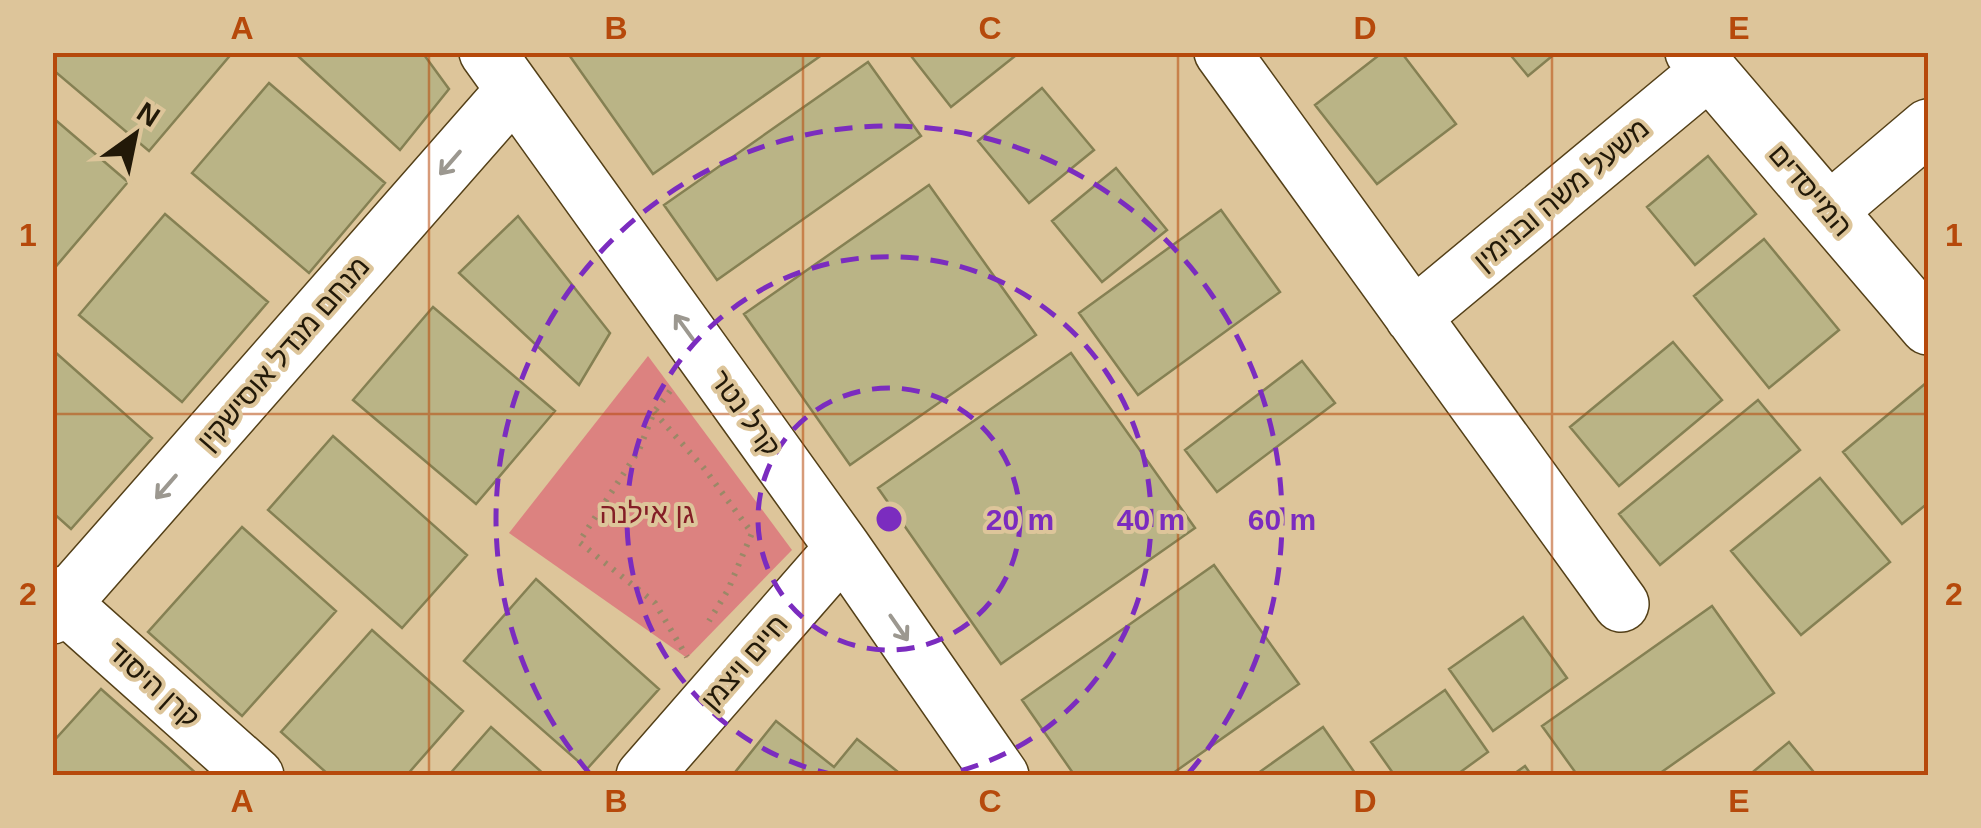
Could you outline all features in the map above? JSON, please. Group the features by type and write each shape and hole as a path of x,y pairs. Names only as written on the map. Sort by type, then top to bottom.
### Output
{"street":[{"path":"1222,52 1621,604"},
{"name":"משעל משה ובנימין","path":"1413,317 1701,62"},
{"name":"המייסדים","path":"1701,62 1928,327"},
{"name":"קרל נטר","path":"500,71 1002,776"},
{"name":"מנחם מנדל אוסישקין","path":"56,604 500,71"},
{"path":"1829,211 1928,126"},
{"name":"חיים ויצמן","path":"644,776 843,548"},
{"name":"קרן היסוד","path":"56,604 256,776"}],"path":[{"path":"698,641 687,658 655,603 580,542 639,450 654,412 701,350"},
{"path":"654,412 752,533 728,590 708,624"}],"green space":[{"name":"גן אילנה","path":"648,356 792,550 687,658 509,533"}],"building":[{"path":"52,52 233,52 149,151 52,69"},
{"path":"301,52 422,52 449,89 400,150 298,56"},
{"path":"567,52 826,52 653,174"},
{"path":"908,52 1012,52 1015,56 951,107"},
{"path":"1383,52 1401,52 1456,124 1377,184 1315,105"},
{"path":"1508,52 1557,52 1528,76"},
{"path":"868,62 921,136 717,280 664,205"},
{"path":"269,83 385,183 309,273 192,173"},
{"path":"1042,88 1094,150 1029,203 978,141"},
{"path":"52,117 128,182 52,271"},
{"path":"1708,156 1756,214 1695,265 1647,207"},
{"path":"1116,168 1167,230 1102,282 1052,221"},
{"path":"929,185 1036,335 850,465 744,314"},
{"path":"1221,210 1280,292 1138,395 1079,313"},
{"path":"165,214 268,302 182,402 79,315"},
{"path":"518,216 610,333 579,385 459,273"},
{"path":"1764,239 1839,330 1769,388 1694,296"},
{"path":"433,307 555,411 476,504 353,400"},
{"path":"1673,342 1722,400 1619,486 1570,427"},
{"path":"55,352 152,438 71,529 52,512"},
{"path":"1071,353 1195,528 1001,664 878,488"},
{"path":"1302,361 1335,403 1217,492 1185,450"},
{"path":"1926,383 1928,503 1902,524 1843,452"},
{"path":"1758,400 1800,450 1660,565 1619,514"},
{"path":"333,436 467,555 402,628 268,510"},
{"path":"1820,478 1890,562 1801,635 1731,551"},
{"path":"242,527 336,611 242,716 148,632"},
{"path":"1214,565 1299,684 1169,776 1075,776 1022,700"},
{"path":"536,579 659,689 587,769 464,661"},
{"path":"1712,606 1774,693 1656,776 1578,776 1542,726"},
{"path":"1523,617 1567,678 1493,731 1449,669"},
{"path":"372,630 463,711 406,776 330,776 281,732"},
{"path":"101,689 199,776 52,776 52,743"},
{"path":"1445,690 1488,752 1455,776 1395,776 1371,742"},
{"path":"776,721 834,767 857,739 903,776 732,776"},
{"path":"491,727 546,776 448,776"},
{"path":"1323,727 1357,776 1254,776"},
{"path":"1789,742 1817,776 1748,776"},
{"path":"1525,766 1532,776 1511,776"}]}
